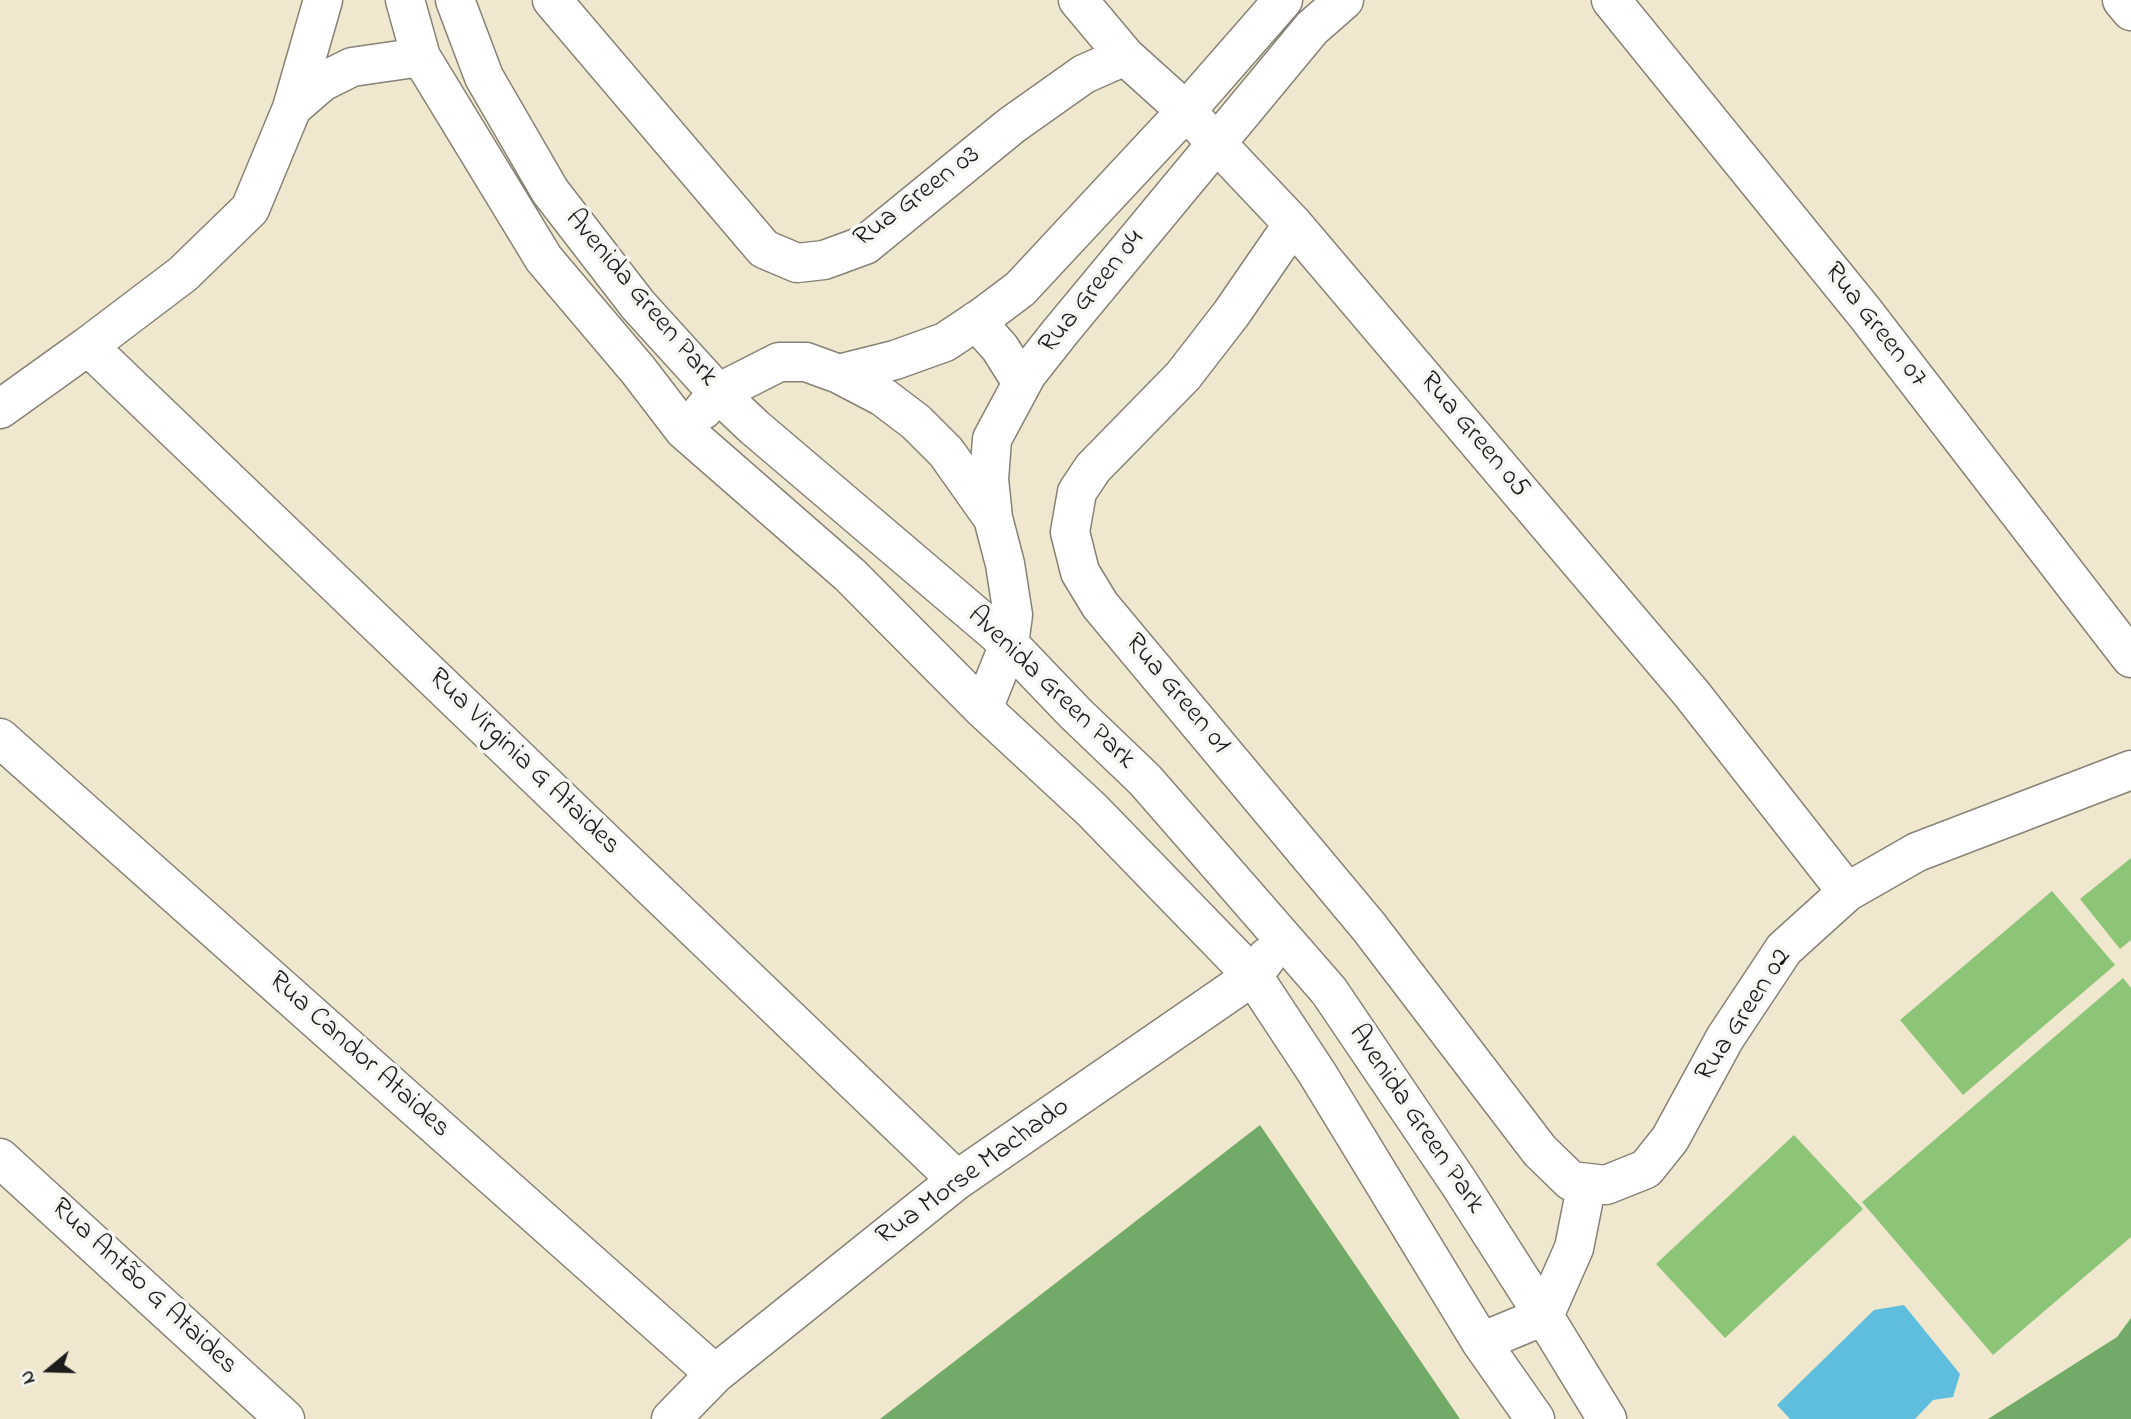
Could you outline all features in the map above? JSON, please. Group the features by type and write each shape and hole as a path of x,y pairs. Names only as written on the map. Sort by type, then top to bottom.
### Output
{"street":[{"path":"0,409 183,274 250,209 294,102 323,0"},
{"name":"Avenida Green Park","path":"405,0 421,57 544,259 638,370 684,430 850,575 983,709 1092,810 1253,976 1317,1073 1481,1342 1535,1419"},
{"name":"Avenida Green Park","path":"455,0 484,77 550,191 638,304 718,393 754,427 1009,644 1144,780 1329,991 1459,1183 1545,1316 1607,1419"},
{"name":"Rua Green 03","path":"552,0 764,249 797,263 824,260 865,245 1012,125 1084,74 1125,56"},
{"name":"Rua Green 05","path":"1077,0 1125,56 1186,111 1293,224 1691,693 1847,892"},
{"name":"Rua Green 04","path":"839,374 895,360 945,342 1020,289 1186,111 1283,0"},
{"name":"Rua Green 04","path":"983,709 1009,644 1013,615 1005,564 993,519 989,479 992,439 1022,383 1061,331 1312,29 1344,0"},
{"name":"Rua Green 07","path":"1611,0 1865,313 2131,657"},
{"path":"2122,0 2131,11"},
{"path":"294,102 322,82 352,66 421,57"},
{"name":"Rua Green 01","path":"1293,224 1231,314 1183,376 1093,468 1077,492 1070,532 1080,572 1100,605 1369,927 1540,1151 1572,1181 1587,1183"},
{"path":"976,321 1000,348 1022,383"},
{"name":"Rua Virginia G Ataides","path":"88,346 957,1180"},
{"path":"684,430 718,393 779,362 806,362 839,374 883,397 916,422 946,452 993,519"},
{"name":"Rua Candor Ataides","path":"0,738 715,1374"},
{"name":"Rua Green 02","path":"1587,1183 1606,1185 1646,1169 1670,1139 1724,1038 1784,949 1847,892 1917,852 2131,771"},
{"name":"Rua Morse Machado","path":"671,1419 715,1374 957,1180 1253,976 1282,935"},
{"name":"Rua Antão G Ataides","path":"0,1158 285,1419"},
{"path":"1481,1342 1545,1316 1574,1248 1587,1183"}],"green space":[{"path":"2131,858 2131,940 2120,949 2080,899"},
{"path":"2052,891 2115,965 1963,1095 1900,1020"},
{"path":"2123,978 2131,988 2131,1237 1993,1355 1862,1202"},
{"path":"1260,1125 1460,1419 880,1419"},
{"path":"1794,1135 1863,1209 1725,1338 1656,1264"},
{"path":"2131,1318 2131,1419 1988,1419 2117,1337"}],"water":[{"path":"1904,1305 1960,1374 1953,1397 1933,1400 1915,1419 1790,1419 1777,1405 1874,1310"}]}
